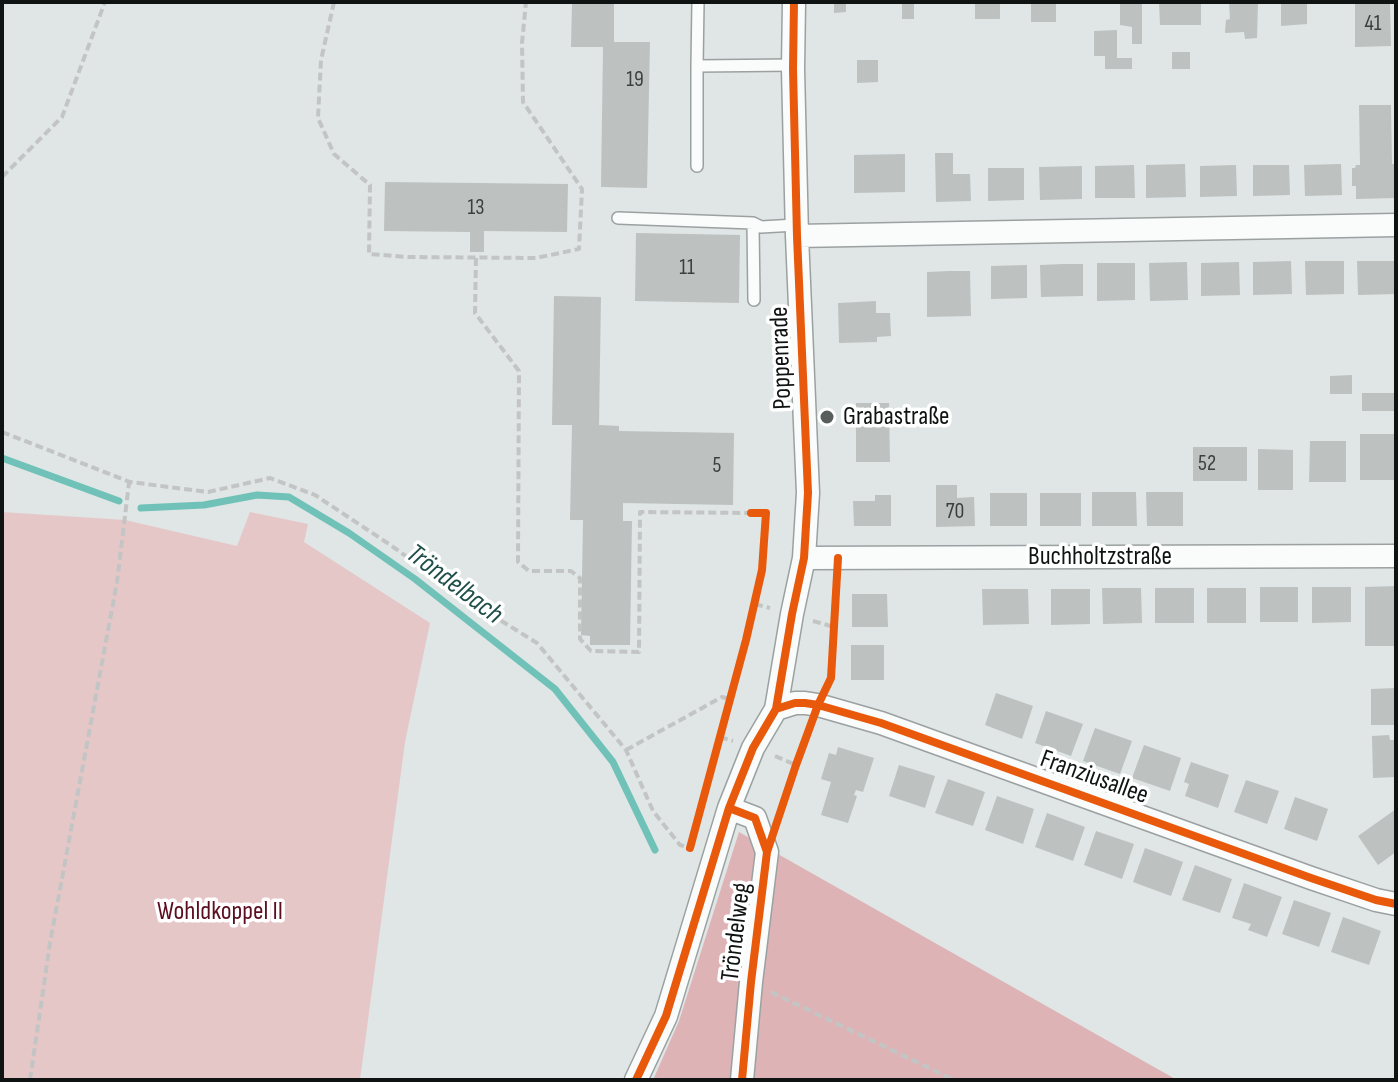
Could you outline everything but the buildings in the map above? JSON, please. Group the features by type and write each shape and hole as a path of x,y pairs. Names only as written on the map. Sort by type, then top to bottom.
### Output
{"street":[{"name":"Poppenrade","path":"776,709 804,558 808,493 796,230 794,2"},
{"path":"796,230 1396,225"},
{"name":"Buchholtzstraße","path":"804,558 1396,556"},
{"name":"Franziusallee","path":"776,709 805,703 881,723 1311,878 1396,904"},
{"name":"Tröndelweg","path":"636,1080 666,1016 729,808 753,748 776,709"},
{"name":"Tröndelweg","path":"729,808 755,818 767,852 742,1080"}],"lane":[{"path":"697,166 698,2"},
{"path":"697,66 793,65"},
{"path":"618,218 753,223 761,227 796,230"},
{"path":"753,223 754,300"}],"path":[{"path":"2,177 62,117 105,2"},
{"path":"334,2 321,60 318,118 334,154 370,185 369,254 536,258 579,249 582,189 523,102 522,43 526,2"},
{"path":"476,258 475,313 519,371 518,562 529,571 571,571 580,578 580,639 591,651 639,652 640,512 751,513"},
{"path":"2,432 130,482 208,492 270,478 315,495 463,597 537,643 626,750 653,811 680,845 690,848"},
{"path":"30,1080 50,943 117,582 130,482"},
{"path":"626,750 722,697 730,699"},
{"path":"751,982 954,1080"}],"green space":[{"name":"Wohldkoppel II","path":"2,512 125,520 237,546 250,512 308,524 304,542 430,623 405,742 360,1080 2,1080"}],"shaded area":[{"path":"739,832 1177,1080 653,1080 679,1021"}],"waterway":[{"name":"Tröndelbach","path":"2,458 119,501"},
{"name":"Tröndelbach","path":"141,508 204,505 257,495 289,497 349,533 415,579 555,689 613,762 655,850"}],"cycle path":[{"path":"636,1080 666,1016 729,808 753,748 776,709 804,558 808,493 797,236 794,2"},
{"path":"690,848 762,570 766,513 751,513"},
{"path":"767,852 818,705 831,678 838,558"},
{"path":"776,709 805,703 881,723 1311,878 1396,904"},
{"path":"729,808 755,818 767,852 742,1080"}],"place":[{"name":"Grabastraße","path":"827,417"}]}
